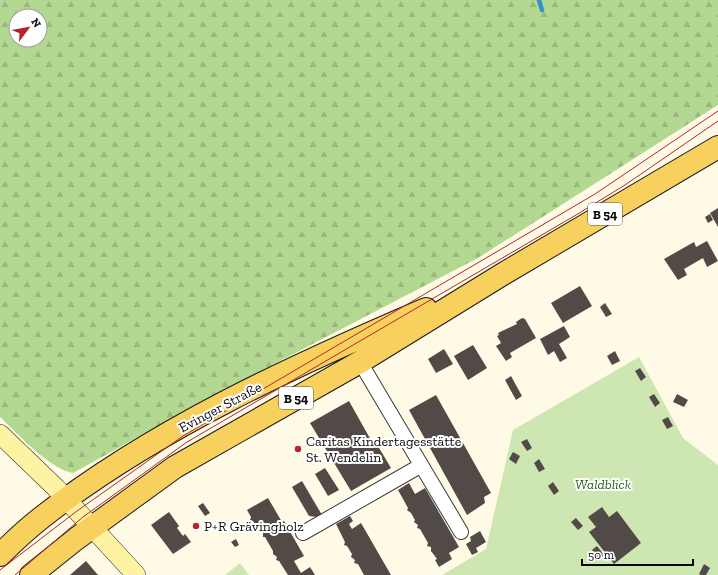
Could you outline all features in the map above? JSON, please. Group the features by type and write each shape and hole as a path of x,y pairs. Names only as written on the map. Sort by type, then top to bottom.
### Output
{"main road":[{"name":"Evinger Straße","path":"31,575 92,527 174,468 360,362 503,274 718,147"},
{"name":"Evinger Straße","path":"0,554 40,519 145,447 326,352 503,274"},
{"path":"0,434 67,500 136,575"}],"street":[{"path":"360,362 420,466 461,532"},
{"path":"302,533 420,466"}],"green space":[{"path":"0,0 718,0 718,105 478,258 205,400 73,473 55,465 25,441 0,417"},
{"name":"Waldblick","path":"639,357 683,438 718,465 718,575 442,575 486,549 513,430"},
{"path":"240,563 249,575 225,575"}],"building":[{"path":"718,208 718,227 710,213"},
{"path":"710,214 713,220 708,223 705,217"},
{"path":"707,241 718,261 707,267 703,258 684,269 687,275 678,280 664,259 694,242 696,247"},
{"path":"580,286 592,306 563,323 551,303"},
{"path":"605,303 612,314 606,317 600,307"},
{"path":"522,318 525,319 536,338 510,353 512,357 506,361 496,346 501,343 497,336 499,335 498,333 517,324 516,322"},
{"path":"564,326 570,337 559,344 567,358 560,362 554,351 548,355 540,339"},
{"path":"473,345 487,368 468,380 454,356"},
{"path":"444,349 453,364 436,373 428,359"},
{"path":"615,351 620,361 612,365 607,356"},
{"path":"640,368 646,377 641,381 635,371"},
{"path":"511,376 522,396 516,400 505,380"},
{"path":"654,394 660,403 655,407 649,397"},
{"path":"677,394 688,400 684,407 673,402"},
{"path":"436,395 491,493 484,497 485,503 467,515 409,410"},
{"path":"349,401 372,442 375,441 391,468 351,491 310,423"},
{"path":"668,417 673,426 667,429 662,420"},
{"path":"527,439 532,448 527,451 521,442"},
{"path":"513,452 520,456 516,464 509,459"},
{"path":"539,459 545,469 539,472 534,463"},
{"path":"325,468 339,490 328,496 315,474"},
{"path":"302,481 322,515 317,517 309,516 292,487"},
{"path":"553,482 559,491 554,495 548,486"},
{"path":"409,483 415,494 425,488 459,547 449,553 452,559 439,567 435,560 437,559 431,551 431,547 427,546 428,543 420,529 417,528 418,525 414,522 415,520 411,513 407,510 408,508 398,490"},
{"path":"268,498 282,522 284,521 304,556 294,561 301,573 310,567 315,575 288,575 279,561 276,560 277,557 273,554 273,551 265,537 263,537 263,533 257,532 258,529 253,521 250,520 251,517 247,510"},
{"path":"203,503 210,513 205,516 198,506"},
{"path":"602,507 609,517 617,511 641,543 614,564 589,532 596,527 588,517"},
{"path":"169,512 179,526 177,528 183,536 185,534 191,542 173,554 151,525"},
{"path":"350,516 353,521 349,524 352,529 361,523 391,575 364,575 358,564 354,563 355,560 351,557 352,554 347,546 344,545 345,542 336,524"},
{"path":"576,518 583,526 578,530 571,522"},
{"path":"480,531 486,542 476,548 478,552 472,555 466,544 471,541 470,537"},
{"path":"236,539 239,545 235,547 231,542"},
{"path":"597,546 604,555 599,559 592,550"},
{"path":"86,561 98,575 70,575"},
{"path":"704,564 710,568 706,575 701,575 699,574"}],"waterway":[{"path":"539,0 542,10"}],"tram line":[{"path":"0,570 77,511 183,436 595,194 718,111"},
{"path":"15,575 83,517 187,442 576,215 625,185 718,121"}],"place":[{"name":"Caritas Kindertagesstätte St. Wendelin","path":"298,449"},
{"name":"P+R Grävingholz","path":"196,526"}]}
